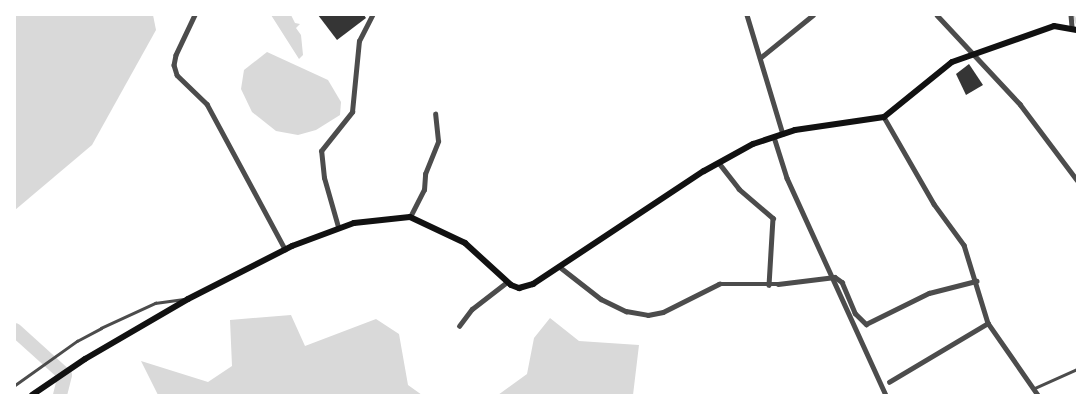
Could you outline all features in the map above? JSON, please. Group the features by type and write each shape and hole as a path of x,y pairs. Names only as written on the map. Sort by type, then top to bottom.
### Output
{"main road":[{"path":"32,395 85,359 188,300 285,249 338,227 410,217 465,243 507,282 519,288 526,287 560,267 719,163 774,137 782,134 884,117 936,72 972,53 1054,26 1074,29"}],"street":[{"path":"196,15 176,54 174,65 177,75 207,104 285,249"},
{"path":"338,227 324,178 321,151 352,112 359,41 372,15"},
{"path":"747,15 782,134"},
{"path":"760,58 813,15"},
{"path":"937,15 1020,104 1077,180"},
{"path":"1071,15 1074,29"},
{"path":"410,217 422,198 427,168 438,141 435,114"},
{"path":"884,117 934,204 964,245 988,323 1035,388 1038,395"},
{"path":"774,137 787,178 886,395"},
{"path":"719,163 732,181 774,221 769,284"},
{"path":"560,267 601,299 626,311 648,315 663,312 719,284 769,284 835,277 842,282 855,313 866,324 929,293 976,281"},
{"path":"459,326 472,309 507,282"},
{"path":"890,382 988,323"}],"lane":[{"path":"16,384 77,340 155,303 188,300"},
{"path":"1035,388 1077,369"}],"shaded area":[{"path":"15,15 153,15 156,30 92,145 15,210"},
{"path":"271,15 291,15 295,23 300,24 296,28 301,35 303,55 299,59"},
{"path":"267,52 328,80 341,102 340,115 316,130 298,135 276,131 252,112 241,89 244,70"},
{"path":"291,315 305,346 376,319 399,334 408,385 422,395 158,395 141,361 208,382 232,366 230,320"},
{"path":"550,318 579,341 639,345 633,395 498,395 527,374 534,338"}],"building":[{"path":"318,15 364,15 366,18 337,40"},
{"path":"969,64 983,85 966,95 956,74"}],"waterway":[{"path":"1073,15 1077,23"},
{"path":"15,330 65,375 60,395"}]}
